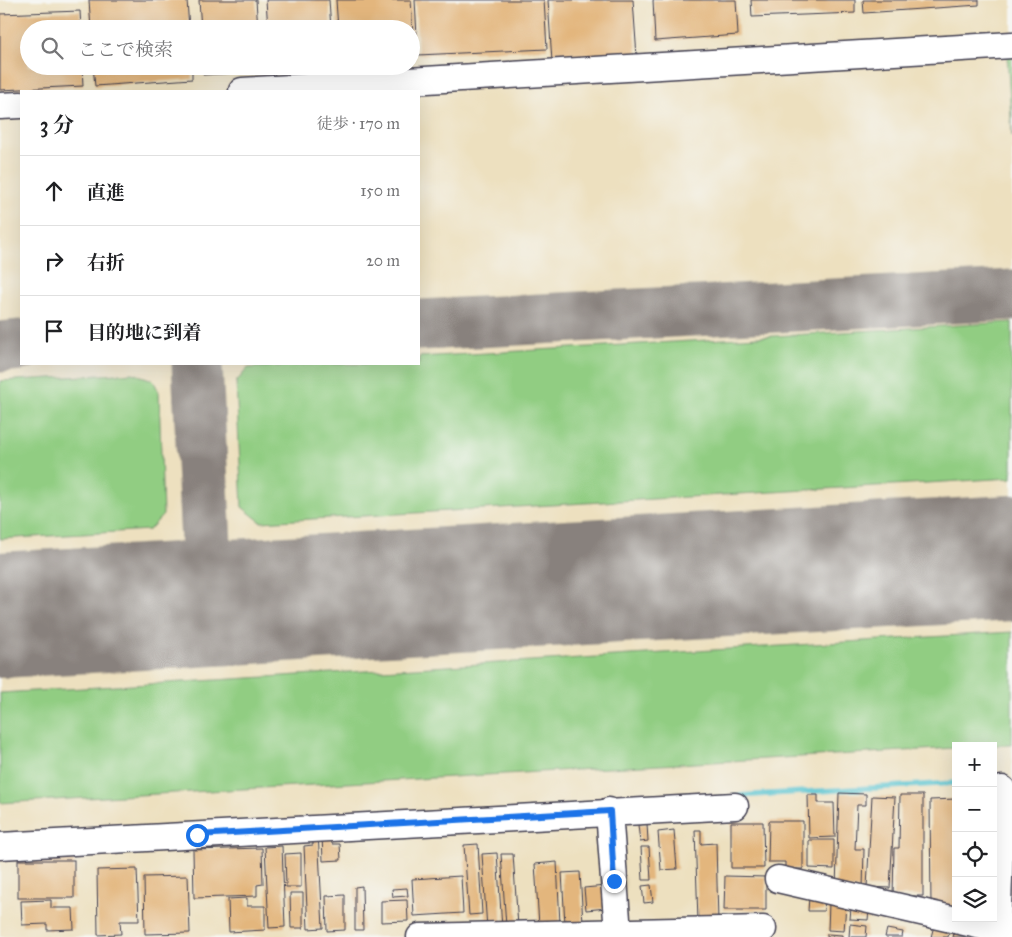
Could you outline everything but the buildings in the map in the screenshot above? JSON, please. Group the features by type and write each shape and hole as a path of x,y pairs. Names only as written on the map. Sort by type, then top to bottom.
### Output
{"street":[{"path":"259,90 1012,45"},
{"path":"0,106 20,105"},
{"path":"778,878 1002,933 1002,789"},
{"path":"0,846 610,811 736,806"},
{"path":"610,811 618,933"},
{"path":"420,937 763,929"}],"green space":[{"path":"1007,53 1012,53 1012,136"},
{"path":"1012,322 1012,478 261,522 242,507 236,382 248,368 298,365 420,365 420,357"},
{"path":"133,373 153,380 159,392 163,515 149,530 0,539 0,381"},
{"path":"1012,632 1012,745 997,745 997,742 952,742 952,748 0,803 0,693"}],"waterway":[{"path":"736,796 952,783"}],"taxiway":[{"path":"420,325 1012,295"},
{"path":"0,347 20,345"},
{"path":"197,365 209,603"}],"runway":[{"path":"0,615 1012,558"}],"route":[{"path":"197,835 610,811 614,881"}]}
